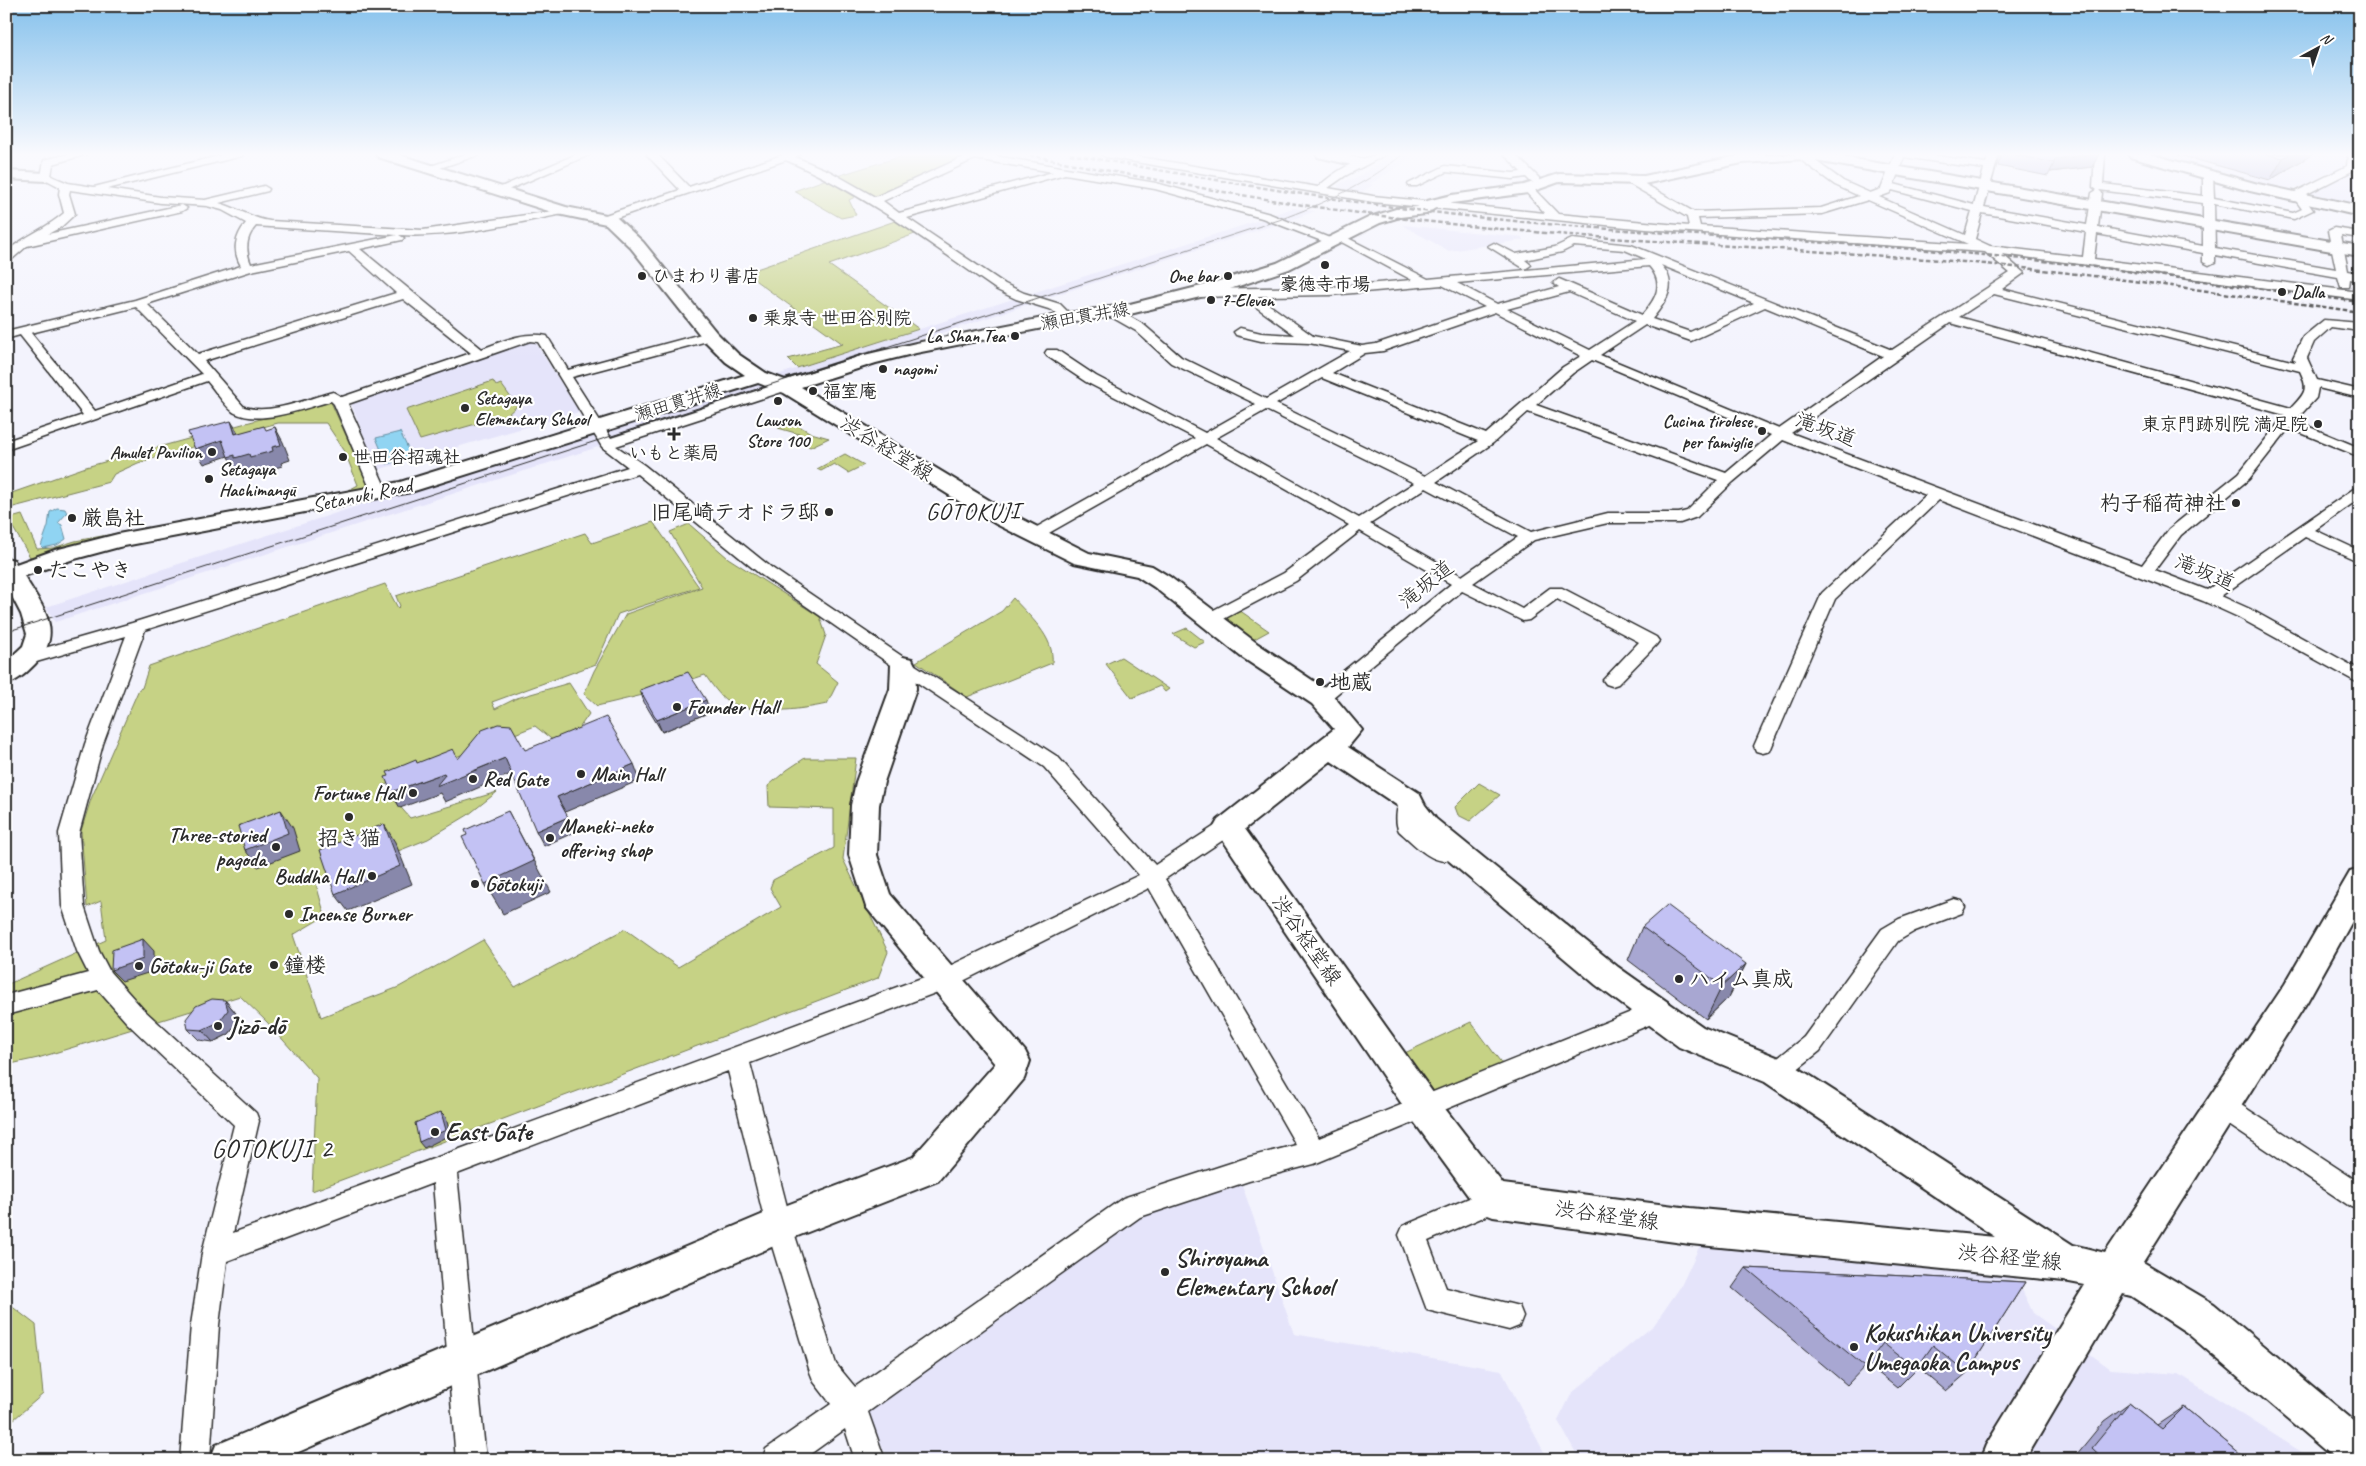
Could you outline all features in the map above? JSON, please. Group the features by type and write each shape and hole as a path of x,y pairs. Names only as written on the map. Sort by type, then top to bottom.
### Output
{"main road":[{"name":"渋谷経堂線","path":"614,222 638,245 710,336 732,358 759,377 786,386 1004,520 1082,558 1144,571 1162,582 1249,650 1321,698 1349,730 1330,748 1228,828 1424,1108 1493,1200 1690,1226 2064,1262 2138,1279 2200,1318 2360,1453"},
{"name":"瀬田貫井線","path":"786,386 890,354 1068,318 1112,312 1198,293 1269,272 1369,222"},
{"path":"2198,222 2360,252"},
{"name":"瀬田貫井線","path":"602,436 759,377"},
{"name":"Setanuki Road","path":"8,571 118,541 380,494 602,436"},
{"path":"8,571 35,621 38,642 12,667"},
{"path":"231,1460 779,1226 925,1169 1012,1068 1013,1060 876,899 863,855 865,805 870,782 903,689 903,665"},
{"path":"1330,748 1409,800 1413,810 1426,826 1607,976 1691,1037 1777,1072 2064,1262"},
{"path":"2001,1460 2114,1273 2296,993 2358,890"}],"street":[{"path":"6,259 23,243 60,222"},
{"path":"6,246 115,222"},
{"path":"248,268 242,259 240,249 244,230 253,222"},
{"path":"259,222 424,233"},
{"path":"6,335 139,303 248,268 424,233 497,222"},
{"path":"904,222 1001,288 1056,307 1068,318"},
{"path":"1286,222 1336,239 1425,282"},
{"path":"1570,222 1572,242"},
{"path":"1617,222 1988,249 2209,275 2360,296"},
{"path":"1694,222 1695,228"},
{"path":"1444,281 1593,356 1780,434 1893,355 2018,273 1988,249 1930,222"},
{"path":"1969,239 1974,222"},
{"path":"2051,222 2360,277"},
{"path":"2088,260 2093,222"},
{"path":"2209,225 2209,275"},
{"path":"2347,294 2334,231 2360,236"},
{"path":"1515,258 1558,250 1572,242 1627,247 1658,262 1893,355"},
{"path":"1494,246 1535,272 1644,320 1690,337 1764,303"},
{"path":"351,248 479,353"},
{"path":"1198,293 1331,291 1658,262"},
{"path":"1210,619 1290,577 1361,523 1427,483 1488,440 1528,407 1568,370 1593,356 1644,320 1658,303 1665,289 1658,262"},
{"path":"1240,332 1261,337 1309,339 1362,350 1378,348 1495,308 1570,288"},
{"path":"1992,290 2304,368"},
{"path":"1245,293 1309,339"},
{"path":"196,359 405,294"},
{"path":"139,303 196,359 239,410 247,414 283,409 333,396 340,402 380,494"},
{"path":"1112,312 1140,328 1176,360 1427,483 1529,537"},
{"path":"1950,319 2290,418 2360,453"},
{"path":"2145,572 2175,532 2244,476 2290,418 2311,395 2312,383 2300,358 2308,340 2328,323 2360,326"},
{"path":"24,331 91,415"},
{"path":"563,374 710,336"},
{"path":"340,402 529,337 542,339 602,436 639,468 766,571 903,665 1051,762 1153,877 1314,1152"},
{"path":"1034,535 1362,350"},
{"path":"1052,353 1091,379 1205,438 1361,523 1454,577 1461,584 1523,616 1556,592 1650,641 1612,680"},
{"path":"1321,373 1488,440"},
{"path":"6,446 91,415 209,376"},
{"path":"2312,383 2360,394"},
{"path":"602,436 786,386"},
{"path":"1528,407 1728,479"},
{"name":"滝坂道","path":"1321,698 1461,584 1529,537 1608,518 1680,518 1692,514 1728,479 1780,434 2209,597 2252,617 2360,678"},
{"path":"12,667 639,468"},
{"path":"2209,597 2360,491"},
{"path":"1763,746 1828,597 1936,494"},
{"path":"2302,530 2360,557"},
{"path":"138,626 94,744 69,833 73,906 88,951 102,978 135,1016 247,1121 215,1253 205,1325 195,1460"},
{"path":"1409,800 1406,826 1641,1018 1691,1037"},
{"path":"215,1253 736,1056 944,980 1153,877 1228,828"},
{"path":"1777,1072 1812,1044 1890,936 1907,925 1954,907"},
{"path":"6,1005 102,978"},
{"path":"777,1460 851,1405 1132,1207 1248,1169 1314,1152 1641,1018"},
{"path":"736,1056 779,1226 824,1372 851,1405 870,1460"},
{"path":"2223,1107 2360,1198"},
{"path":"444,1166 471,1460"},
{"path":"1493,1200 1412,1235 1437,1300 1509,1316"}],"shaded area":[{"path":"1252,222 1281,223 1040,300 1023,296"},
{"path":"1402,225 1522,237 1523,240 1449,251"},
{"path":"1019,297 1035,302 803,379 790,381 771,377"},
{"name":"Setagaya Elementary School","path":"527,340 535,342 579,412 377,470 351,403 358,398"},
{"path":"758,383 774,388 612,439 606,433 607,428"},
{"path":"593,434 597,436 601,446 55,622 46,607 395,494"},
{"name":"Shiroyama Elementary School","path":"1241,1182 1294,1334 1501,1370 1548,1460 888,1460 864,1405 1150,1209"},
{"name":"Kokushikan University Umegaoka Campus","path":"1702,1241 2014,1273 2033,1313 2111,1369 2179,1374 2314,1460 1580,1460 1558,1421 1572,1393 1654,1325 1681,1286"}],"green space":[{"path":"891,222 897,222 915,234 829,265 919,329 797,368 788,359 843,344 745,273"},
{"path":"493,381 496,386 501,384 517,406 507,415 420,440 406,410"},
{"path":"330,400 371,491 30,557 8,519 22,515 37,549 53,548 75,541 347,491 358,485 344,450 326,423 278,423 138,463 114,474 109,482 6,509 6,495 86,467"},
{"path":"794,423 811,433 829,438 810,447 794,438 799,434 778,428"},
{"path":"845,454 864,465 848,473 834,464 821,471 817,469"},
{"path":"653,522 699,587 618,614 596,664 492,702 495,709 517,698 569,683 589,714 577,731 555,742 535,726 382,786 410,818 497,792 468,815 428,839 316,884 325,916 293,935 321,1017 399,987 483,940 515,987 625,929 678,967 781,907 770,888 773,880 834,848 834,809 769,807 768,786 805,758 856,758 843,859 888,952 878,978 312,1191 317,1078 267,1022 240,996 38,1058 6,1065 6,985 106,940 101,901 87,907 81,831 91,799 139,689 142,688 149,666 385,584 398,608 400,606 396,596 585,533 592,543"},
{"path":"689,524 728,558 820,617 826,635 816,664 838,682 827,704 790,710 751,709 739,706 725,699 705,675 647,694 597,706 584,694 594,671 626,614 702,587 670,532"},
{"path":"1013,598 1045,636 1052,653 1052,663 967,697 916,662 1002,611"},
{"path":"1239,610 1269,631 1249,642 1223,618"},
{"path":"1187,628 1205,642 1194,647 1173,634"},
{"path":"1121,657 1169,689 1165,692 1160,686 1132,698 1106,664"},
{"path":"1479,783 1500,795 1470,821 1458,815 1455,807"},
{"path":"1471,1022 1505,1068 1425,1101 1394,1058"},
{"path":"6,1302 36,1325 43,1394 6,1426"}],"water":[{"path":"400,432 412,457 387,464 376,438"},
{"path":"57,508 65,509 67,513 58,523 62,525 66,539 57,545 43,548 41,546 48,526 50,512"}],"building":[{"path":"231,421 235,434 264,426 266,430 275,427 281,445 272,447 273,451 250,457 249,454 235,458 235,455 228,457 222,440 195,449 188,432"},
{"path":"688,672 706,700 657,720 640,690"},
{"path":"606,717 634,764 557,797 568,817 536,831 505,758 436,786 445,775 444,773 391,792 385,777 389,776 387,772 416,760 417,763 453,749 458,759 482,730 498,724 511,725 525,750"},
{"path":"281,810 288,833 245,850 238,826"},
{"path":"508,811 534,861 485,884 462,837 467,835 465,830"},
{"path":"384,824 400,866 335,894 320,850"},
{"path":"1667,905 1746,964 1722,986 1642,927"},
{"path":"143,939 143,959 111,970 112,950"},
{"path":"212,999 225,1000 228,1010 219,1022 202,1030 188,1029 186,1019 196,1006"},
{"path":"441,1112 446,1130 419,1142 415,1123"},
{"path":"1746,1268 2025,1282 1967,1373 1933,1345 1916,1369 1883,1343 1865,1367"},
{"path":"2129,1403 2162,1429 2184,1407 2248,1460 2105,1460 2092,1448"}],"tram line":[{"path":"6,632 1272,222"}],"railway":[{"path":"1438,222 1605,238 1964,262 2112,278 2360,312"},
{"path":"1532,222 1632,231 1867,245 1984,255 2125,271 2360,302"}],"place":[{"name":"豪徳寺市場","path":"1325,265"},
{"name":"ひまわり書店","path":"642,276"},
{"name":"One bar","path":"1228,276"},
{"name":"Dalla","path":"2282,292"},
{"name":"7-Eleven","path":"1211,300"},
{"name":"乗泉寺 世田谷別院","path":"753,318"},
{"name":"La Shan Tea","path":"1015,336"},
{"name":"nagomi","path":"883,369"},
{"name":"福室庵","path":"813,391"},
{"name":"Lawson Store 100","path":"778,401"},
{"name":"Setagaya Elementary School","path":"465,408"},
{"name":"東京門跡別院 満足院","path":"2318,424"},
{"name":"Cucina tirolese per famiglie","path":"1762,431"},
{"name":"いもと薬局","path":"674,434"},
{"name":"Amulet Pavilion","path":"212,452"},
{"name":"世田谷招魂社","path":"343,457"},
{"name":"Setagaya Hachimangū","path":"209,479"},
{"name":"杓子稲荷神社","path":"2236,503"},
{"name":"旧尾崎テオドラ邸","path":"829,512"},
{"name":"厳島社","path":"72,518"},
{"name":"たこやき","path":"38,570"},
{"name":"地蔵","path":"1320,682"},
{"name":"Founder Hall","path":"677,707"},
{"name":"Main Hall","path":"581,774"},
{"name":"Red Gate","path":"473,779"},
{"name":"Fortune Hall","path":"413,793"},
{"name":"招き猫","path":"349,817"},
{"name":"Maneki-neko offering shop","path":"550,838"},
{"name":"Three-storied pagoda","path":"276,847"},
{"name":"Buddha Hall","path":"372,876"},
{"name":"Gōtokuji","path":"475,884"},
{"name":"Incense Burner","path":"289,914"},
{"name":"鐘楼","path":"274,965"},
{"name":"Gōtoku-ji Gate","path":"139,966"},
{"name":"ハイム真成","path":"1679,979"},
{"name":"Jizō-dō","path":"218,1026"},
{"name":"East Gate","path":"435,1132"},
{"name":"Shiroyama Elementary School","path":"1165,1272"},
{"name":"Kokushikan University Umegaoka Campus","path":"1854,1347"}],"district":[{"name":"GŌTOKUJI","path":"973,511"},
{"name":"GOTOKUJI 2","path":"272,1148"}]}
